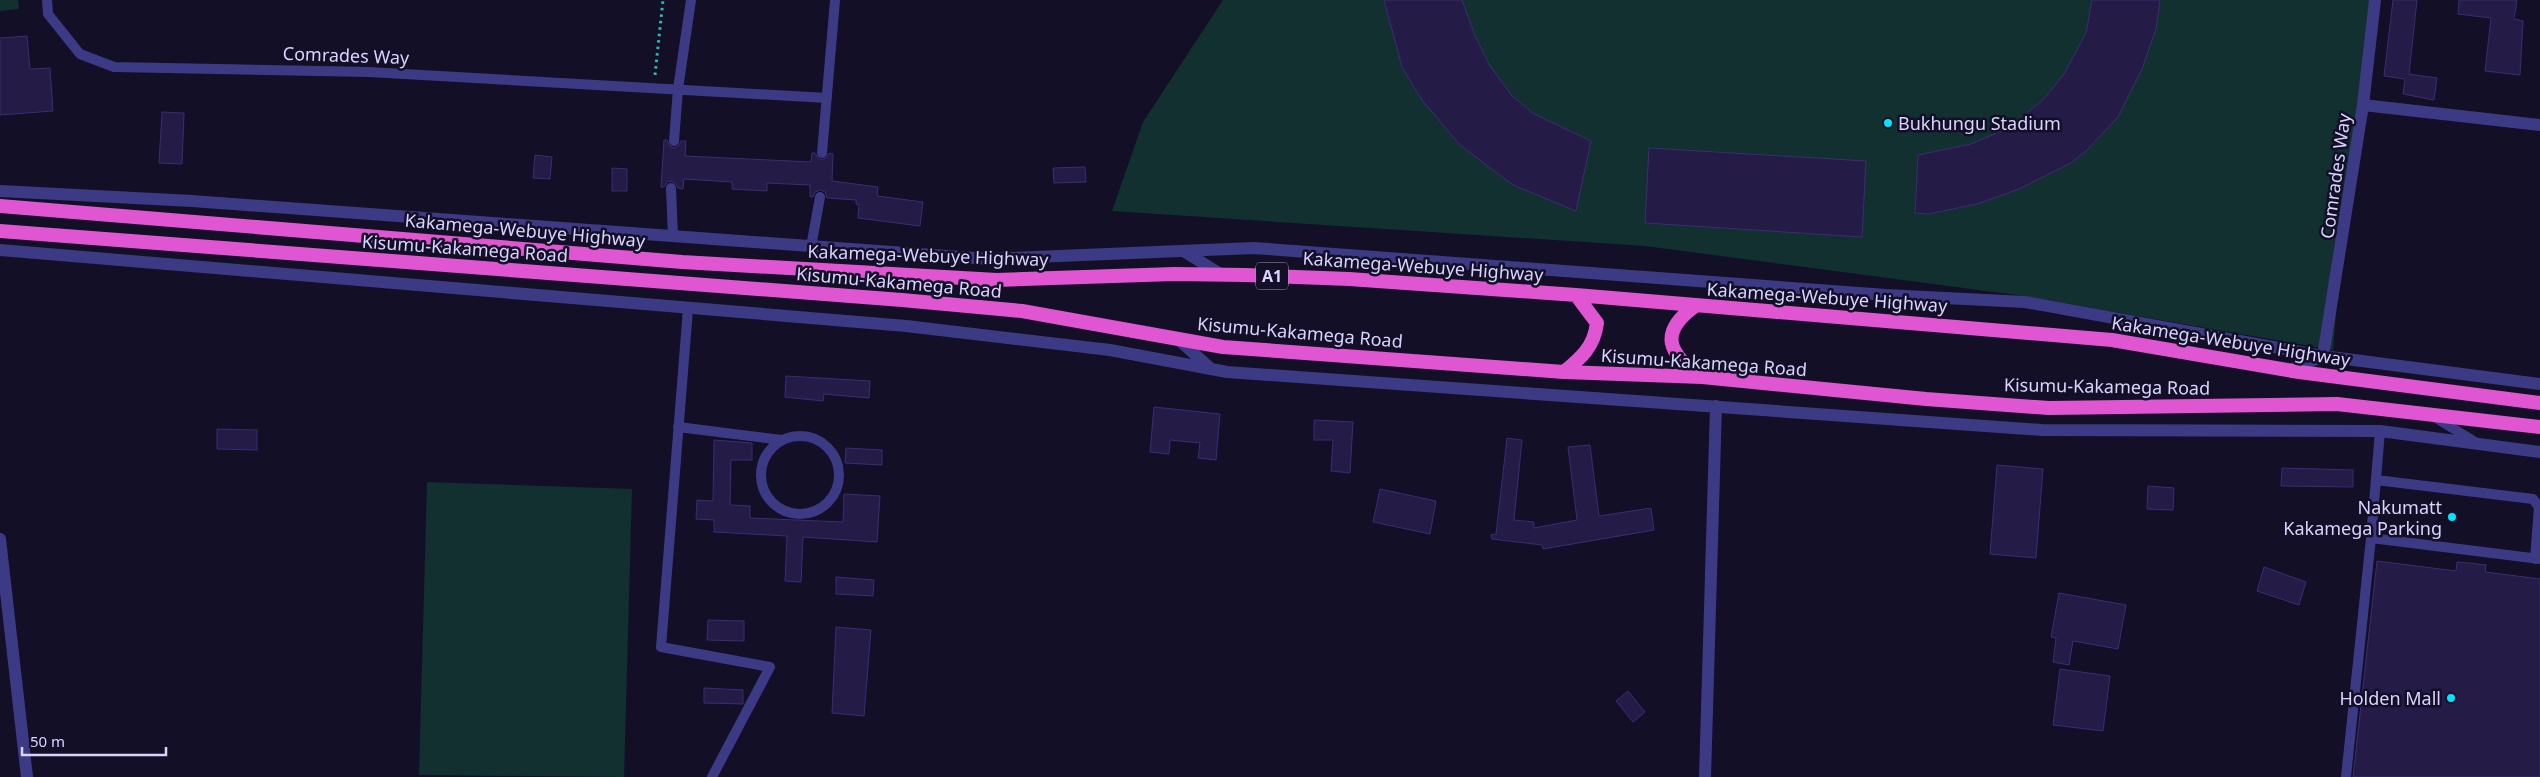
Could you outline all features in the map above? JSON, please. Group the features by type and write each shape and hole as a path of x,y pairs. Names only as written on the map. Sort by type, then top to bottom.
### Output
{"highway":[{"name":"Kakamega-Webuye Highway","path":"0,206 682,262 988,279 1222,275 1348,279 1576,295 1695,306 1945,324 2112,340 2290,370 2540,403"},
{"name":"Kisumu-Kakamega Road","path":"0,231 902,300 1022,311 1223,347 1564,372 1702,377 1926,400 2049,408 2337,404 2540,427"},
{"path":"1564,372 1583,357 1595,336 1597,323 1576,295"},
{"path":"1695,306 1681,316 1672,329 1671,344 1681,361 1702,377"}],"street":[{"name":"Comrades Way","path":"2323,356 2363,105 2375,0"},
{"path":"2363,105 2540,125"},
{"path":"0,191 192,201 988,260 1254,248 1886,296 2025,302 2323,356 2540,384"},
{"path":"0,250 1005,336 1110,350 1237,373 1716,406 1933,424 2042,430 2380,431 2540,452"},
{"path":"1185,252 1222,275"},
{"path":"1178,339 1210,369"},
{"path":"2290,370 2323,356"},
{"path":"1705,777 1716,406"},
{"path":"0,539 1,562 27,777"}],"lane":[{"name":"Comrades Way","path":"47,0 48,14 80,54 114,67 369,72 827,98"},
{"path":"674,140 678,89 691,0"},
{"path":"822,153 835,0"},
{"path":"671,188 673,237"},
{"path":"811,247 820,198"},
{"path":"688,309 662,647 770,667 712,777"},
{"path":"2432,415 2475,442"},
{"path":"678,427 782,440 800,435 819,441 833,454 839,474 838,483 830,501 822,507 804,514 794,514 776,506 764,491 760,471 767,453 782,440"},
{"path":"2346,777 2380,431"},
{"path":"2370,538 2538,559 2539,508 2533,499 2376,480"}],"path":[{"path":"654,88 664,0"}],"green space":[{"path":"0,0 18,0 19,9 0,11"},
{"name":"Bukhungu Stadium","path":"1223,0 2375,0 2343,235 2333,350 2024,296 1645,246 1112,211 1143,122"},
{"path":"427,482 632,489 624,777 419,775"}],"building":[{"path":"1384,0 1462,0 1475,36 1490,66 1512,96 1534,114 1591,141 1576,211 1513,185 1460,145 1422,100 1402,67"},
{"path":"2092,0 2160,0 2156,29 2142,69 2118,117 2087,150 2071,163 2019,189 1977,204 1928,214 1915,213 1918,155 1971,144 2008,128 2043,100 2064,74 2086,33"},
{"path":"2393,0 2417,0 2409,74 2437,78 2434,100 2403,94 2405,79 2384,76"},
{"path":"2459,0 2517,0 2514,19 2523,21 2520,75 2485,71 2491,18 2458,14"},
{"path":"27,36 30,69 50,68 53,111 0,115 0,38"},
{"path":"162,112 184,113 182,164 159,163"},
{"path":"664,140 667,140 670,146 674,148 681,141 686,141 685,156 811,162 812,153 815,153 822,160 829,153 833,154 832,181 878,187 877,196 923,202 920,226 858,218 859,205 856,204 856,200 827,198 825,192 821,190 815,192 813,197 810,197 810,185 767,183 767,191 732,189 732,182 684,179 683,189 678,188 671,181 667,182 664,187 661,187"},
{"path":"1649,148 1866,161 1862,237 1645,223"},
{"path":"535,155 552,157 550,179 533,178"},
{"path":"1085,167 1086,182 1054,183 1053,168"},
{"path":"612,168 627,169 627,191 612,191"},
{"path":"786,376 870,381 869,398 824,394 823,401 785,397"},
{"path":"1154,407 1220,414 1216,460 1198,458 1200,443 1170,440 1169,454 1150,452"},
{"path":"1314,420 1353,422 1350,473 1331,471 1333,440 1314,440"},
{"path":"217,429 257,430 257,450 217,449"},
{"path":"1507,438 1522,440 1514,520 1534,522 1534,528 1577,520 1568,447 1590,445 1599,516 1651,508 1654,530 1543,549 1542,545 1492,539 1491,535 1496,534"},
{"path":"714,440 752,443 752,460 731,460 730,505 750,506 750,518 843,522 844,494 880,496 877,542 803,537 801,582 785,581 787,536 714,532 714,520 696,519 697,500 713,501"},
{"path":"846,448 882,450 882,465 845,463"},
{"path":"1997,465 2043,469 2036,558 1990,554"},
{"path":"2282,468 2353,470 2353,487 2281,486"},
{"path":"2148,486 2174,488 2173,510 2147,509"},
{"path":"1380,489 1436,501 1430,534 1373,522"},
{"name":"Holden Mall","path":"2377,561 2456,571 2457,562 2469,563 2486,565 2485,572 2540,579 2540,777 2353,777"},
{"path":"2264,567 2306,582 2299,605 2257,591"},
{"path":"836,577 874,580 873,596 836,594"},
{"path":"2059,593 2126,605 2118,649 2073,641 2069,665 2053,662 2056,638 2051,637"},
{"path":"708,620 744,621 744,641 707,640"},
{"path":"836,627 871,630 864,716 832,713"},
{"path":"2060,669 2110,676 2103,731 2053,725"},
{"path":"704,688 743,690 743,704 704,703"},
{"path":"1628,691 1645,712 1633,722 1616,701"}],"place":[{"name":"Bukhungu Stadium","path":"1888,123"},
{"name":"Nakumatt Kakamega Parking","path":"2452,517"},
{"name":"Holden Mall","path":"2451,698"}]}
